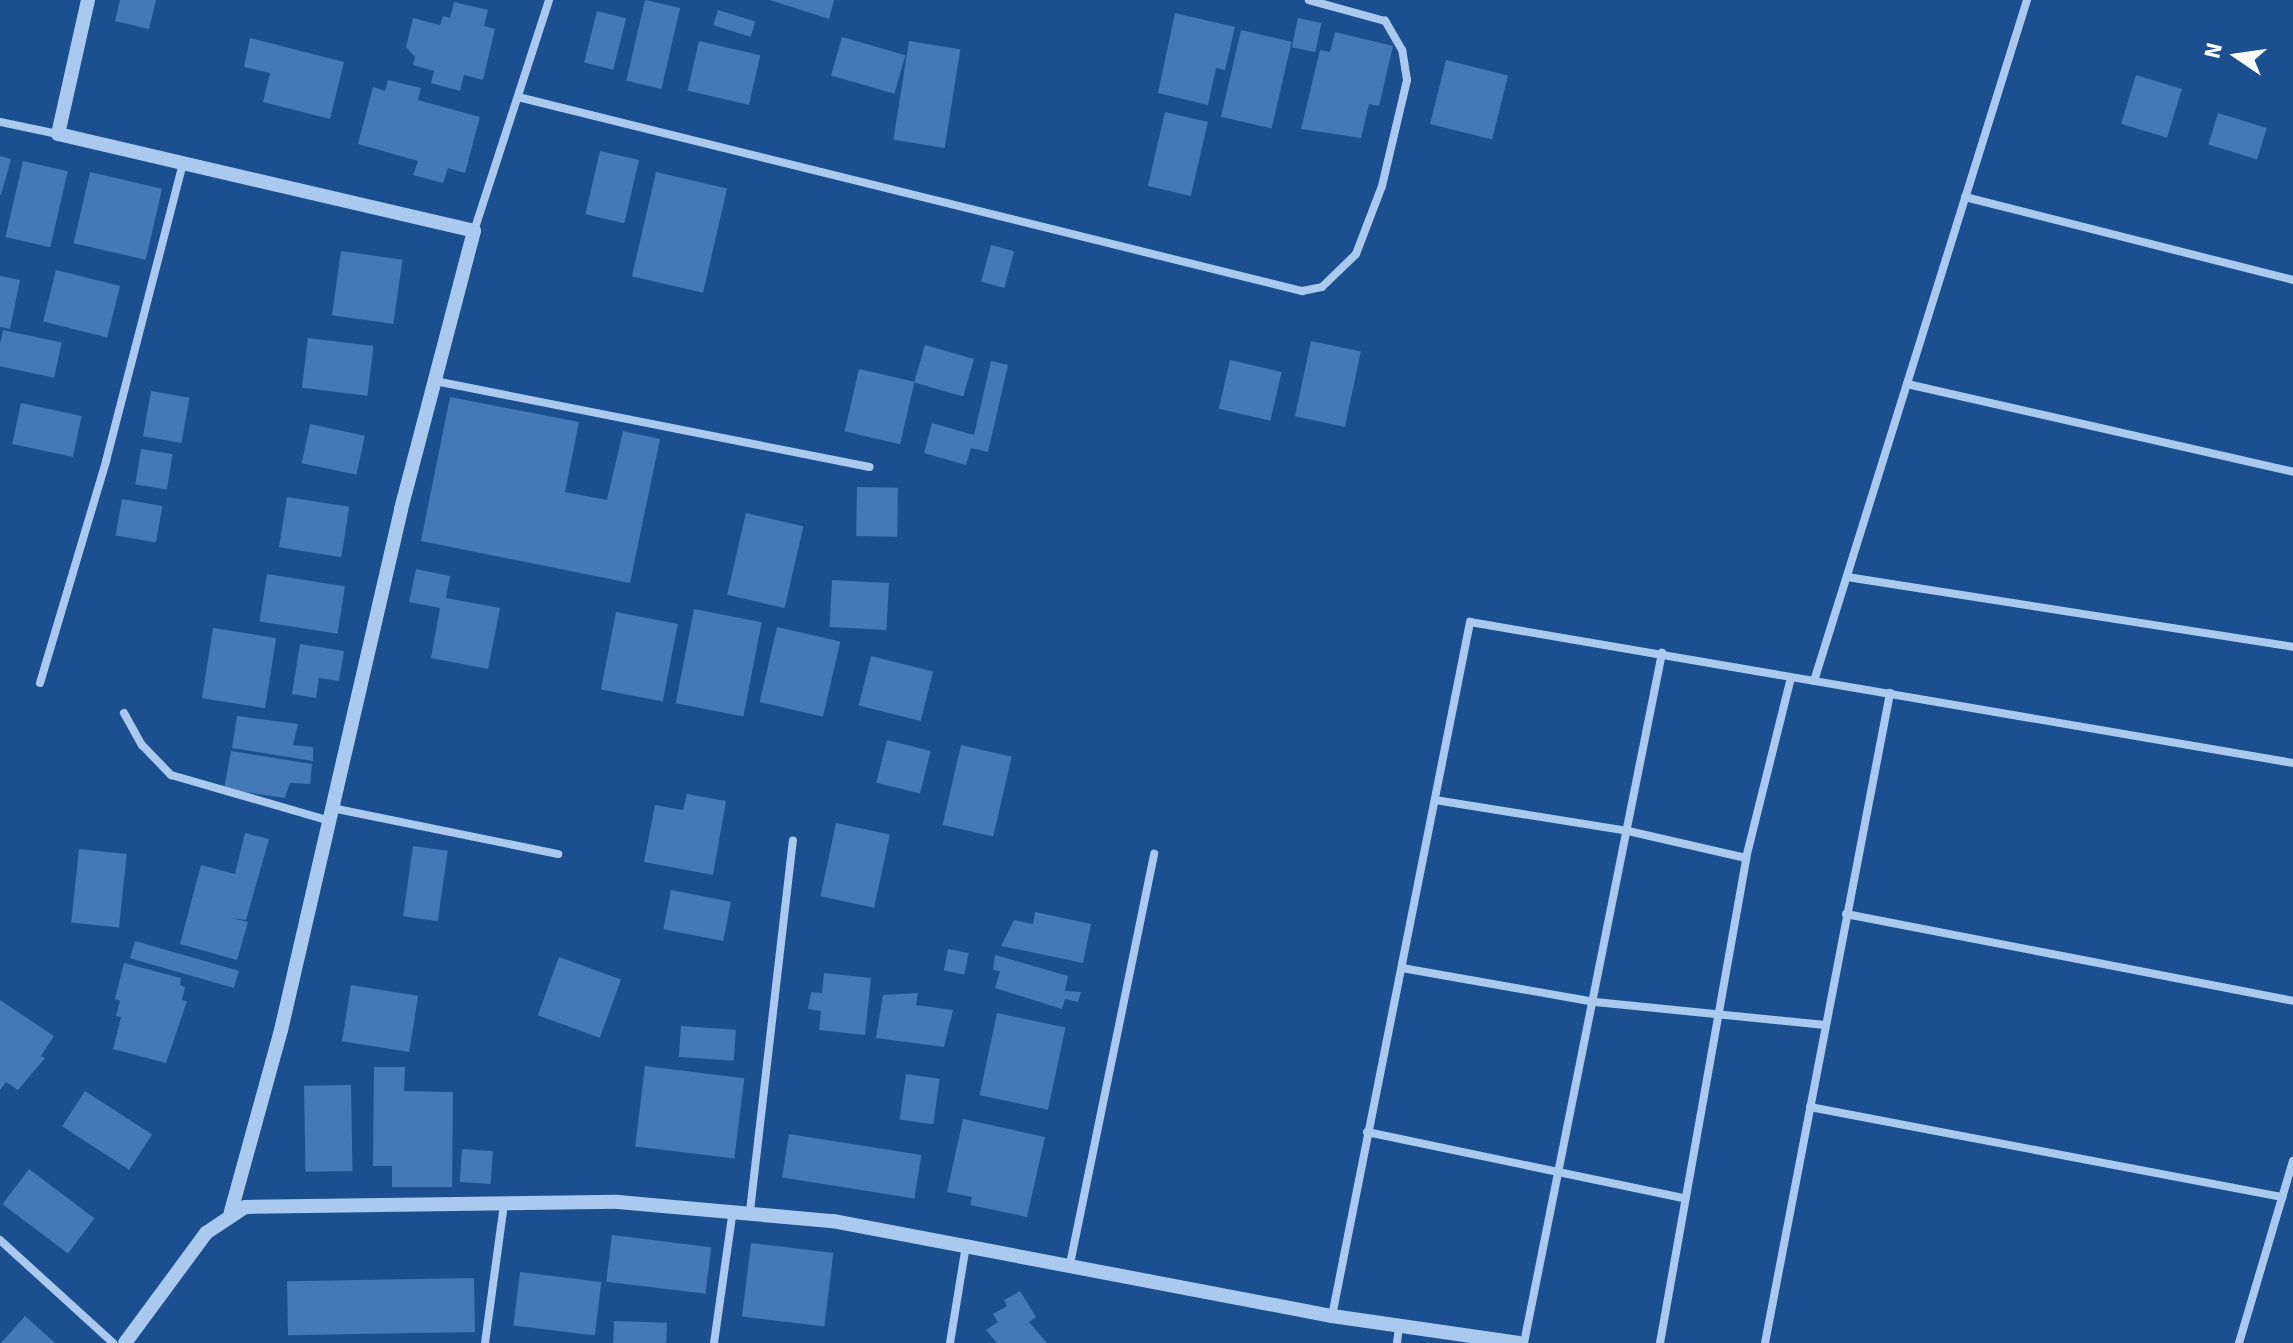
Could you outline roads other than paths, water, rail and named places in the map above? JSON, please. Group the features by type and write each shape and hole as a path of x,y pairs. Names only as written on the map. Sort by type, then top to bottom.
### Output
{"street":[{"path":"58,134 88,0"},
{"path":"231,1212 474,231 549,0"},
{"path":"518,97 1302,291 1322,287 1356,254 1382,186 1407,80 1402,50 1385,21 1309,0"},
{"path":"1814,681 2027,0"},
{"path":"0,122 474,231"},
{"path":"40,683 106,461 183,162"},
{"path":"1965,197 2293,280"},
{"path":"435,381 870,467"},
{"path":"1907,384 2293,472"},
{"path":"1847,577 2293,647"},
{"path":"1332,1316 1470,622 2293,763"},
{"path":"125,1343 206,1233 231,1212 260,1206 618,1202 750,1211 966,1245 1332,1316 1521,1343 1595,1002 1662,653"},
{"path":"1660,1343 1746,858 1791,678"},
{"path":"1765,1343 1890,693"},
{"path":"124,713 142,745 171,775 331,814 558,854"},
{"path":"1435,800 1628,831 1746,858"},
{"path":"750,1211 793,840"},
{"path":"1070,1264 1154,853"},
{"path":"1846,914 2293,1001"},
{"path":"1402,968 1595,1002 1825,1025"},
{"path":"1810,1107 2283,1197"},
{"path":"1367,1132 1684,1198"},
{"path":"2239,1343 2293,1161"},
{"path":"485,1343 504,1205"},
{"path":"714,1343 733,1209"},
{"path":"0,1240 113,1343"},
{"path":"950,1343 966,1245"},
{"path":"1397,1343 1399,1326"}]}
